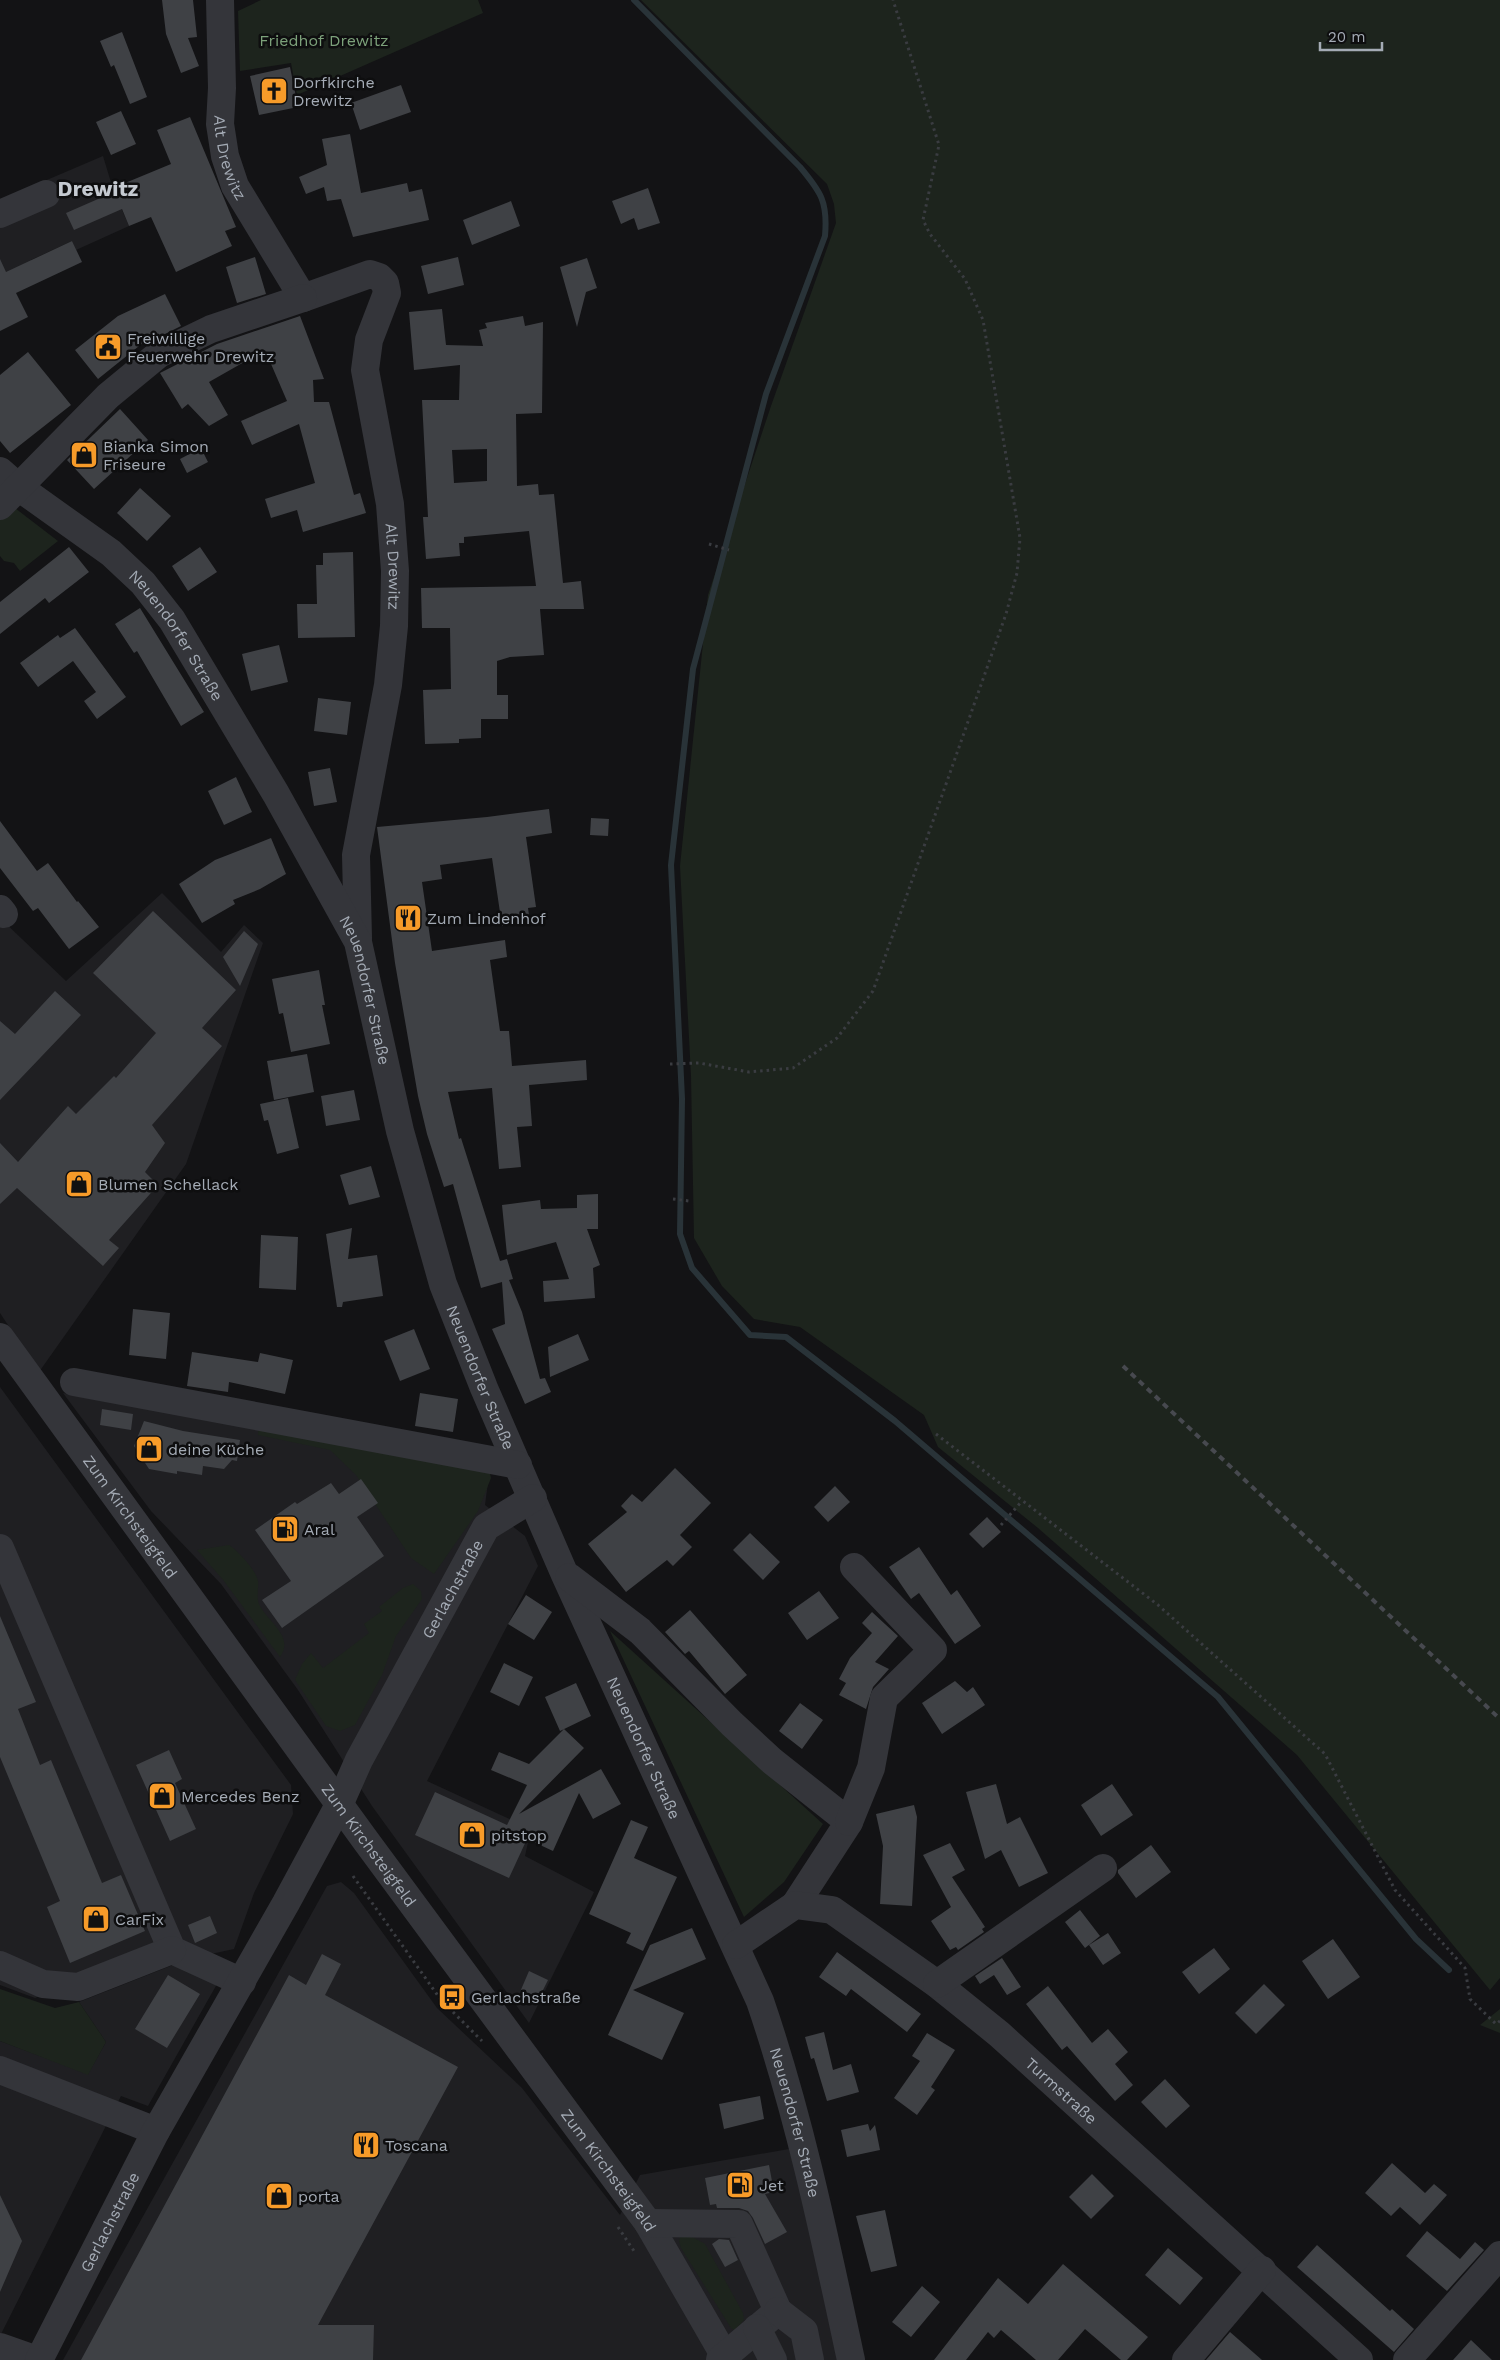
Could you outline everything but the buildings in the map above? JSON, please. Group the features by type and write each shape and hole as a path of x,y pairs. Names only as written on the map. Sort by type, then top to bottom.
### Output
{"street":[{"name":"Alt Drewitz","path":"220,0 222,88 220,124 224,156 235,186 303,298"},
{"path":"0,214 46,194"},
{"name":"Alt Drewitz","path":"6,487 108,396 159,354 211,329 370,274 379,277 385,283 387,293 369,340 365,370 390,504 395,571 394,626 388,685 356,855 358,942"},
{"name":"Neuendorfer Straße","path":"6,487 111,553 143,583 172,620 276,794 358,942 400,1131 443,1284 484,1388 565,1575 760,2000 776,2048 807,2164 851,2360"},
{"name":"Zum Kirchsteigfeld","path":"0,1337 340,1805 648,2223 724,2359"},
{"path":"74,1382 518,1465"},
{"name":"Gerlachstraße","path":"38,2360 156,2131 242,1982 340,1805 359,1760 486,1527 533,1498"},
{"path":"0,1548 172,1950 242,1982"},
{"path":"736,1945 795,1905 849,1822 871,1768 884,1698 933,1650 854,1567"},
{"path":"565,1575 640,1632 772,1761 849,1822"},
{"path":"937,1984 1103,1868"},
{"name":"Turmstraße","path":"795,1905 832,1910 937,1984 999,2034 1360,2360"},
{"path":"0,1965 43,1984 78,1987 172,1950"},
{"path":"0,2070 156,2131"},
{"path":"648,2223 739,2224 768,2320 773,2360"},
{"path":"1407,2360 1500,2255"},
{"path":"1186,2360 1262,2270"},
{"path":"724,2359 768,2320"},
{"path":"768,2320 804,2331 810,2360"},
{"path":"0,2346 38,2360"}],"path":[{"path":"670,1064 699,1063 749,1072 792,1068 837,1038 873,991 1006,614 1017,574 1020,538 983,320 965,279 930,234 923,220 939,144 894,0"},
{"path":"709,544 729,550"},
{"path":"673,1199 689,1201"},
{"path":"936,1434 1158,1605 1325,1754 1395,1890 1465,1968 1470,1999 1496,2024 1500,2021"},
{"path":"1001,1526 1022,1501"},
{"path":"353,1876 441,2000 484,2043"},
{"path":"616,2224 636,2255"}],"shaded area":[{"path":"103,156 113,189 129,226 76,250 72,241 31,260 36,270 0,287 0,200"},
{"path":"162,893 221,952 244,925 263,943 186,1164 39,1372 0,1313 0,918 66,981"},
{"path":"0,1387 291,1785 293,1814 254,1893 234,1949 211,1954 174,1937 35,1998 0,1985"},
{"path":"63,1393 490,1467 485,1505 525,1536 538,1566 427,1781 531,1829 525,1856 594,1892 529,2023 372,1806 298,1690 221,1584 151,1511"},
{"path":"341,1882 354,1893 437,2008 522,2088 620,2215 640,2175 789,2149 817,2245 840,2360 63,2360 327,1886"},
{"path":"178,1963 217,1984 148,2106 121,2096 0,2336 0,2041 88,2074 106,2042 79,2002"}],"green space":[{"name":"Friedhof Drewitz","path":"261,0 478,0 483,13 297,95 291,63 240,71 238,11"},
{"path":"641,0 1500,0 1500,1978 1490,1990 1297,1755 1038,1528 938,1447 924,1415 800,1327 754,1319 722,1286 694,1238 691,1076 680,866 708,595 771,406 836,223 834,204 827,184"},
{"path":"11,505 58,541 20,571 14,563 4,561 0,556 0,516"},
{"path":"259,1424 488,1465 491,1478 478,1511 434,1574 411,1558 356,1475 330,1450 258,1435"},
{"path":"229,1545 246,1561 257,1577 259,1604 278,1629 284,1642 284,1649 280,1657 224,1581 197,1550"},
{"path":"413,1584 421,1591 422,1599 396,1636 382,1675 355,1725 340,1731 326,1726 295,1680 302,1664 311,1653 323,1668 369,1633 364,1624 382,1611 379,1607 403,1588"},
{"path":"610,1631 823,1824 784,1882 744,1917"},
{"path":"0,1989 55,2008 79,2002 106,2042 88,2075 0,2041"},
{"path":"1500,2009 1500,2033 1480,2025"},
{"path":"687,2234 705,2244 743,2313 744,2320 735,2330 731,2328 681,2248 679,2241 681,2235"}],"waterway":[{"path":"634,0 800,167 818,191 824,206 826,224 825,236 766,394 693,669 671,865 682,1099 680,1234 692,1268 750,1335 786,1337 895,1421 1218,1697 1416,1939 1449,1970"}],"railway":[{"path":"1123,1366 1500,1719"}],"place":[{"name":"Dorfkirche Drewitz","path":"274,91"},
{"name":"Freiwillige Feuerwehr Drewitz","path":"108,347"},
{"name":"Bianka Simon Friseure","path":"84,455"},
{"name":"Zum Lindenhof","path":"408,918"},
{"name":"Blumen Schellack","path":"79,1184"},
{"name":"deine Küche","path":"149,1449"},
{"name":"Aral","path":"285,1529"},
{"name":"Mercedes Benz","path":"162,1796"},
{"name":"pitstop","path":"472,1835"},
{"name":"CarFix","path":"96,1919"},
{"name":"Gerlachstraße","path":"452,1997"},
{"name":"Toscana","path":"366,2145"},
{"name":"Jet","path":"740,2185"},
{"name":"porta","path":"279,2196"}],"district":[{"name":"Drewitz","path":"98,189"}]}
